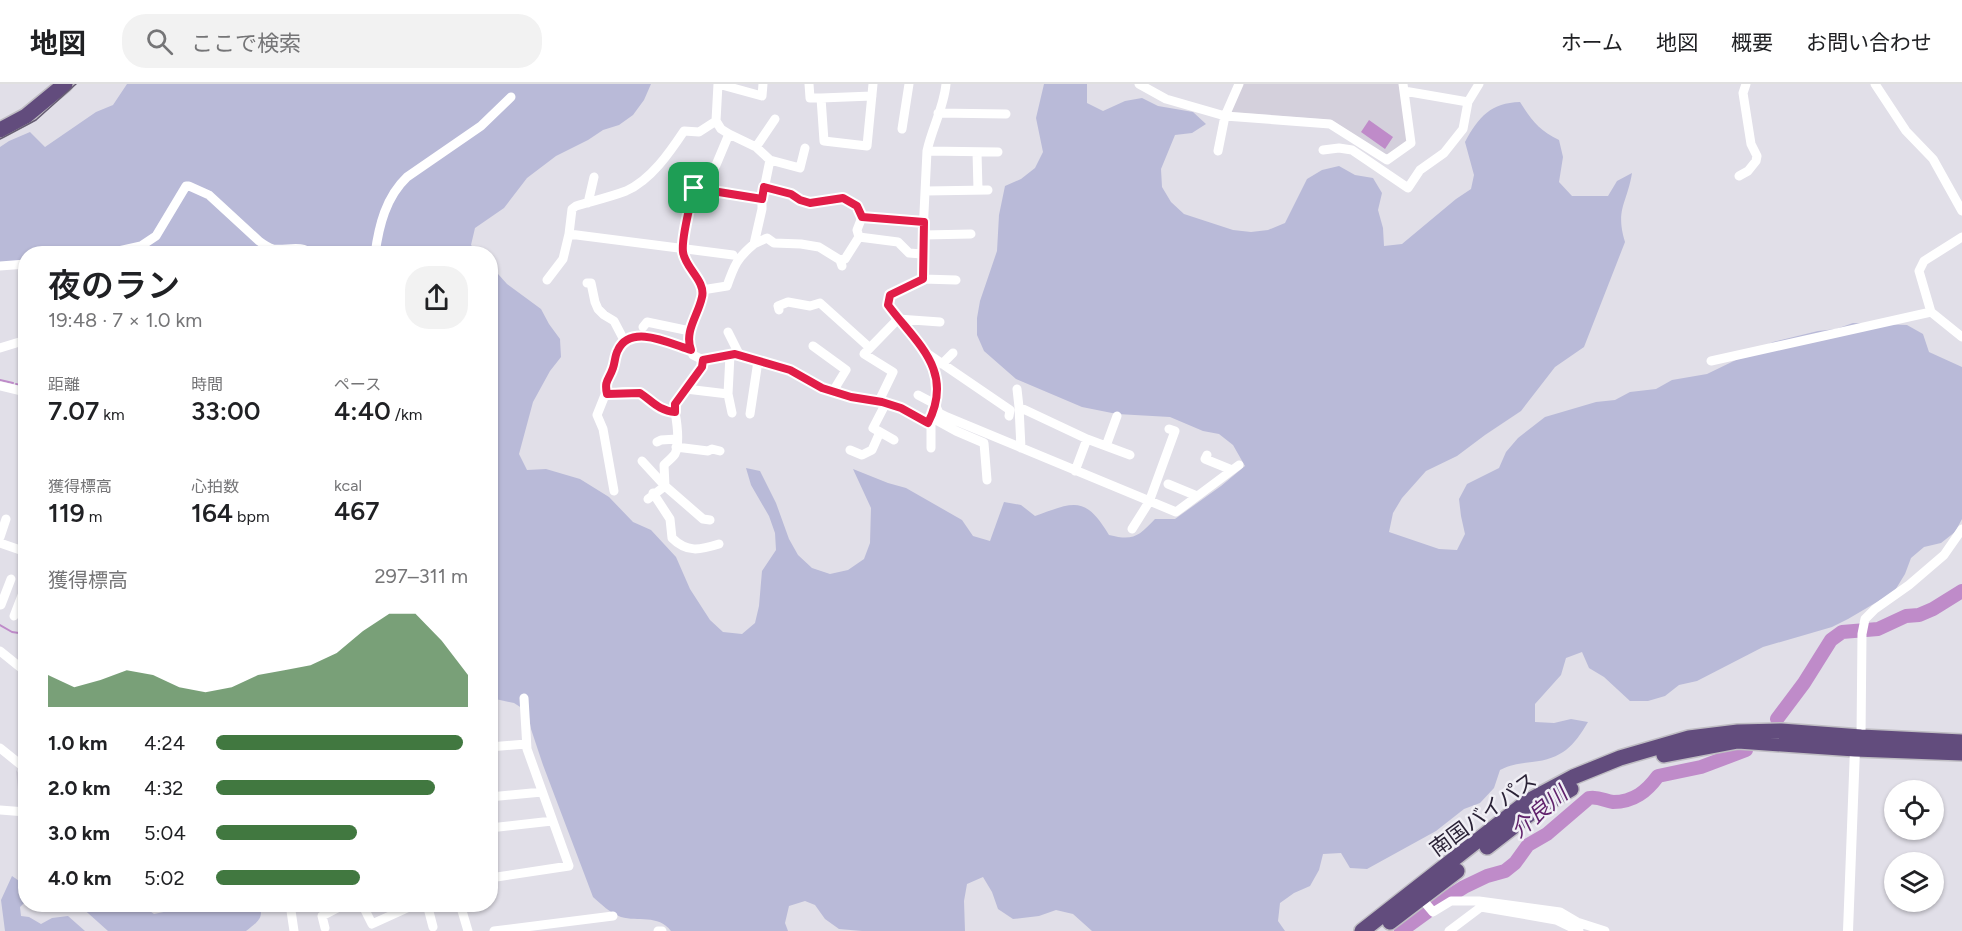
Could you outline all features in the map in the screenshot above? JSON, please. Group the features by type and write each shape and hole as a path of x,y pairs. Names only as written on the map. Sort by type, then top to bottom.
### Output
{"highway":[{"path":"0,130 26,116 65,84"},
{"name":"南国バイパス","path":"1362,931 1528,801 1573,777 1620,758 1689,738 1738,732 1781,731 1858,743 1962,753"},
{"name":"南国バイパス","path":"1379,931 1535,810 1578,786 1652,758 1691,748 1738,741 1962,742"}],"street":[{"path":"763,84 762,96 718,84 716,121 729,135 756,147 770,160 800,168 805,148"},
{"path":"809,84 810,98 872,96"},
{"path":"821,98 824,141 867,146 873,84"},
{"path":"902,129 909,84"},
{"path":"923,279 927,151 946,84"},
{"path":"1139,84 1166,99 1225,116 1330,124 1388,160 1411,143 1403,88 1468,102"},
{"path":"1218,151 1225,116 1239,84"},
{"path":"1323,150 1339,148 1352,150 1407,189 1420,170 1444,153 1463,129 1468,102 1479,84"},
{"path":"1739,176 1748,171 1757,156 1751,144 1743,93 1746,84"},
{"path":"1875,84 1906,131 1933,159 1962,211"},
{"path":"376,246 378,231 396,188 407,177 481,126 511,97"},
{"path":"939,113 1006,114"},
{"path":"756,147 775,119"},
{"path":"547,280 563,259 572,209 633,187 648,175 684,131 699,132 716,121"},
{"path":"729,135 716,165 711,170 696,176 682,250 688,267 700,283 703,295 688,335 693,355 703,360 735,355 790,370 822,388 842,395 883,402 901,408 930,423 956,431 984,443 987,480"},
{"path":"927,151 998,152"},
{"path":"977,152 978,190"},
{"path":"753,244 762,209 770,160"},
{"path":"588,202 594,177"},
{"path":"141,246 156,236 186,186 209,195 250,234 267,246"},
{"path":"702,290 727,286 733,266 740,256 753,244 767,238 774,243 819,247 841,263 859,237 857,230 862,217 857,206 843,198 810,203 791,194 764,187"},
{"path":"694,188 762,199"},
{"path":"927,191 988,190"},
{"path":"862,217 924,222"},
{"path":"569,234 733,255"},
{"path":"924,235 971,234"},
{"path":"859,237 898,242 909,253 922,254"},
{"path":"1962,237 1924,261 1920,271 1931,312 1962,337"},
{"path":"0,266 18,265"},
{"path":"890,295 923,279 956,280"},
{"path":"587,284 591,283 598,309 615,321 625,342"},
{"path":"880,288 890,295"},
{"path":"890,295 888,305 928,354 1010,411 1009,416"},
{"path":"779,310 778,306 788,303 810,306 820,303 870,348"},
{"path":"1711,361 1931,312"},
{"path":"898,319 940,322"},
{"path":"894,440 873,428 893,372 864,354 898,319"},
{"path":"643,327 647,322 690,331"},
{"path":"728,332 735,355 728,394 732,413"},
{"path":"614,491 603,431 597,415 607,394 605,384 619,347 628,339 642,336 691,350"},
{"path":"0,348 18,342"},
{"path":"813,346 846,370 835,388 842,395"},
{"path":"942,364 952,353"},
{"path":"928,354 935,372 936,420 956,431"},
{"path":"665,486 664,465 674,455 676,443 675,404 702,367 703,360"},
{"path":"750,414 758,361"},
{"path":"0,386 18,390"},
{"path":"686,389 728,394"},
{"path":"1017,389 1021,448"},
{"path":"607,394 640,393 657,407 675,412"},
{"path":"918,395 937,408 1021,448 1176,512 1235,468 1205,459 1207,455"},
{"path":"1018,407 1086,439 1130,455"},
{"path":"931,448 930,423 937,408"},
{"path":"1106,446 1117,417"},
{"path":"1132,529 1149,502 1175,431 1169,429"},
{"path":"850,450 862,455 872,450 880,432"},
{"path":"1075,471 1086,439"},
{"path":"657,442 661,440 708,451 712,449 720,451"},
{"path":"642,461 665,486 703,519 710,520"},
{"path":"1168,484 1197,496"},
{"path":"665,486 650,496 670,519 672,538 679,545 696,550 719,544"},
{"path":"0,537 6,519"},
{"path":"1848,931 1862,634 1865,619 1944,555 1956,541 1962,529"},
{"path":"0,543 18,549"},
{"path":"10,579 2,600 18,602"},
{"path":"14,616 18,605"},
{"path":"0,651 18,666"},
{"path":"498,877 569,866 526,744 524,698"},
{"path":"498,746 526,744"},
{"path":"0,748 18,761"},
{"path":"498,796 542,792"},
{"path":"0,810 18,811"},
{"path":"498,827 552,821"},
{"path":"1422,899 1433,912 1451,901 1479,901 1560,912 1578,922 1605,931"},
{"path":"1449,931 1481,907 1556,920 1579,931"},
{"path":"291,912 294,931"},
{"path":"325,928 322,916 330,912"},
{"path":"367,912 372,924 398,912"},
{"path":"429,912 433,927"},
{"path":"462,912 468,931"},
{"path":"494,931 613,916"}],"shaded area":[{"path":"127,84 651,84 644,100 633,115 619,125 603,130 556,156 527,178 504,208 475,228 472,246 18,246 18,262 0,263 0,147 30,132 45,147 96,112 113,105"},
{"path":"1044,84 1087,84 1087,103 1103,111 1125,101 1142,98 1158,106 1193,112 1206,124 1192,133 1175,135 1161,169 1162,187 1171,202 1184,214 1233,230 1251,232 1268,230 1285,223 1307,179 1322,170 1339,166 1355,175 1373,178 1382,193 1378,210 1383,228 1384,246 1402,244 1471,189 1474,175 1465,142 1481,118 1501,105 1520,102 1528,115 1546,133 1559,140 1563,157 1559,182 1572,196 1608,196 1617,181 1632,173 1621,222 1625,242 1584,347 1555,367 1521,411 1457,456 1426,471 1402,498 1393,513 1389,532 1439,549 1457,550 1465,534 1459,499 1467,484 1499,468 1506,452 1518,438 1545,417 1596,402 1615,400 1630,392 1656,389 1672,380 1707,374 1773,342 1836,329 1853,323 1907,325 1923,334 1929,352 1962,367 1962,519 1955,532 1941,543 1924,547 1911,558 1894,592 1832,627 1763,647 1697,681 1679,685 1665,696 1648,701 1630,701 1604,677 1589,668 1582,652 1566,658 1561,675 1535,704 1535,722 1554,723 1571,719 1588,722 1578,738 1566,750 1551,758 1516,764 1500,770 1494,788 1480,803 1464,809 1436,831 1367,869 1350,868 1341,853 1323,854 1319,870 1310,886 1280,903 1278,921 1285,931 1092,931 1073,914 1056,910 1039,916 1013,919 998,909 983,877 967,884 964,901 965,931 839,929 825,919 815,905 805,901 789,906 785,923 788,931 671,931 654,920 617,915 593,897 543,765 528,712 514,703 498,700 498,274 507,284 541,309 560,339 561,357 550,371 533,402 519,454 527,470 546,469 580,479 609,497 633,522 651,530 676,557 690,589 710,620 723,632 742,634 755,623 762,571 776,550 775,533 769,516 751,485 746,468 760,471 798,555 812,568 830,574 848,570 864,559 870,543 871,508 853,469 906,488 962,520 973,536 990,541 1004,502 1021,505 1035,516 1060,507 1078,505 1093,513 1109,535 1124,538 1135,536 1155,519 1175,519 1245,466 1233,445 1219,434 1203,431 1170,417 1117,414 1082,407 1016,379 984,351 977,335 977,318 980,301 997,251 999,215 1005,186 1021,179 1035,168 1043,152 1036,118"},
{"path":"1242,84 1399,84 1407,141 1386,156 1332,120 1231,112"},
{"path":"1369,120 1393,137 1385,149 1361,132"},
{"path":"12,876 18,880 18,912 21,912 21,916 29,917 41,924 52,918 68,916 85,931 5,931 1,900"},
{"path":"87,912 261,913 259,920 246,931 108,931"}],"waterway":[{"path":"0,380 13,383"},
{"name":"介良川","path":"1777,719 1804,683 1831,640 1842,632 1878,629 1906,616 1919,615 1962,591"},
{"path":"0,625 18,633"},
{"name":"介良川","path":"1432,907 1464,887 1487,876 1505,871 1515,863 1528,845 1547,834 1589,798 1613,802 1634,798 1658,776 1701,767 1746,750"},
{"name":"介良川","path":"1401,931 1427,912"}],"tram line":[{"path":"0,139 36,120 76,84"}],"route":[{"path":"764,187 791,194 810,203 843,198 857,206 862,217 924,222 923,279 890,295 888,305 928,354 935,372 937,400 928,423 901,408 822,388 790,370 735,354 703,360 702,367 675,404 675,412 657,407 640,393 607,394 605,384 619,347 628,339 642,336 691,350 688,335 703,295 700,283 688,267 682,250 694,188 762,199 764,187"}]}
